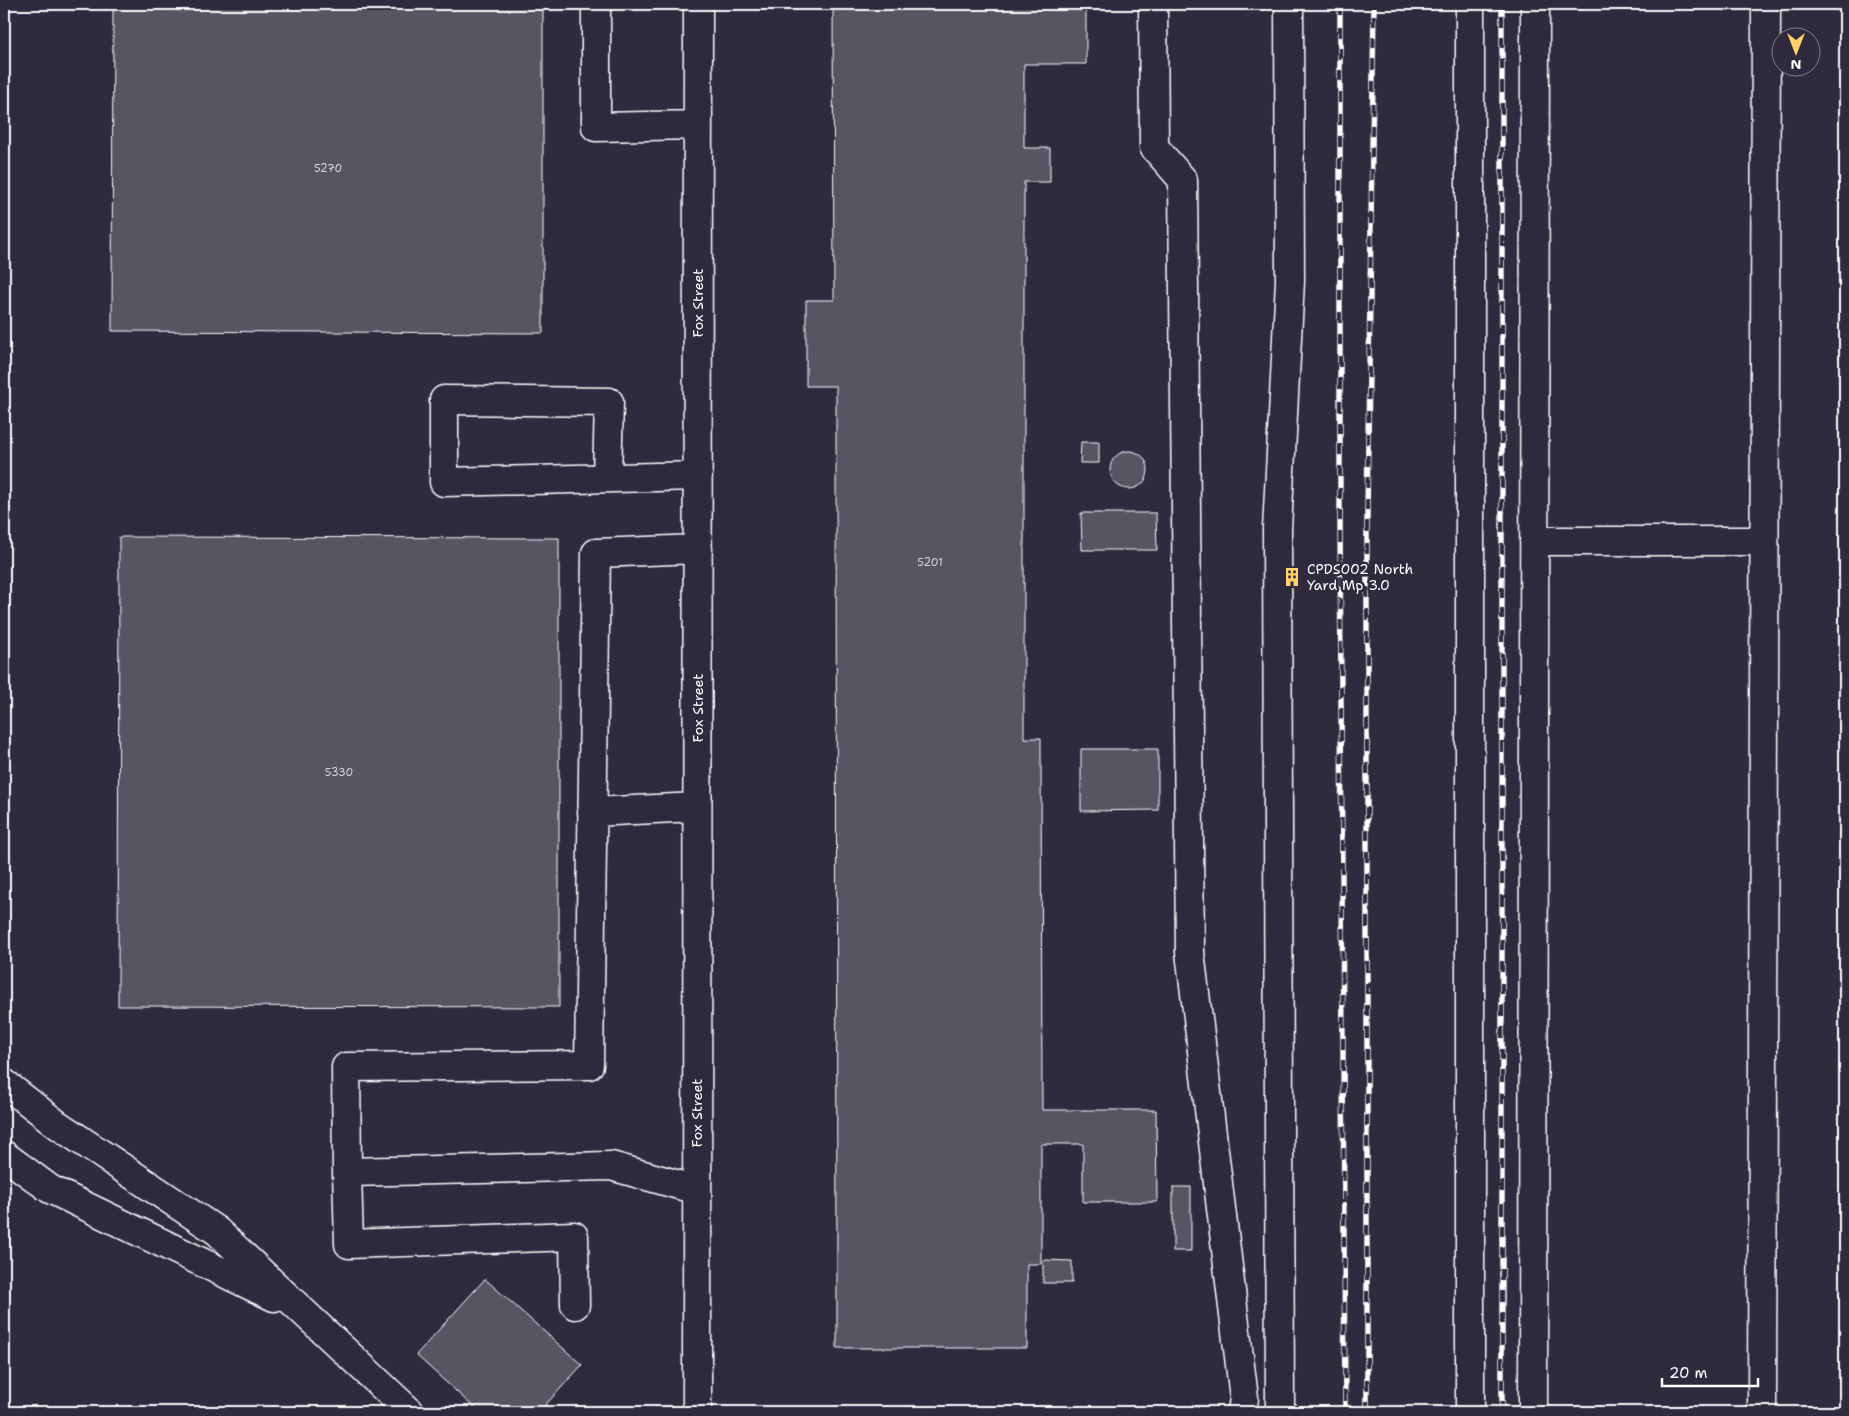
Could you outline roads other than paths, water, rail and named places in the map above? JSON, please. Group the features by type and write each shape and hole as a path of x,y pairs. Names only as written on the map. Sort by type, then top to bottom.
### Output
{"street":[{"path":"596,4 596,127 698,125"},
{"name":"Fox Street","path":"697,1412 698,4"},
{"path":"1153,4 1154,147 1182,180 1190,952 1243,1388 1242,1412"},
{"path":"1280,1412 1277,529 1290,281 1289,4"},
{"path":"1470,4 1470,1412"},
{"path":"1533,1412 1535,4"},
{"path":"1762,1412 1766,4"},
{"path":"607,478 609,402 444,400 444,482 698,476"},
{"path":"1534,541 1764,541"},
{"path":"575,1305 574,1236 349,1244 346,1067 589,1065 596,554 698,549"},
{"path":"592,812 697,806"},
{"path":"4,1083 58,1125 217,1231 410,1412"},
{"path":"4,1155 50,1189 299,1308"},
{"path":"347,1172 611,1166 697,1190"}],"railway":[{"path":"1340,4 1340,513 1345,1412"},
{"path":"1367,1412 1367,516 1374,4"},
{"path":"1502,4 1502,1412"}],"place":[{"name":"CPDS002 North Yard Mp 3.0","path":"1292,577"}]}
